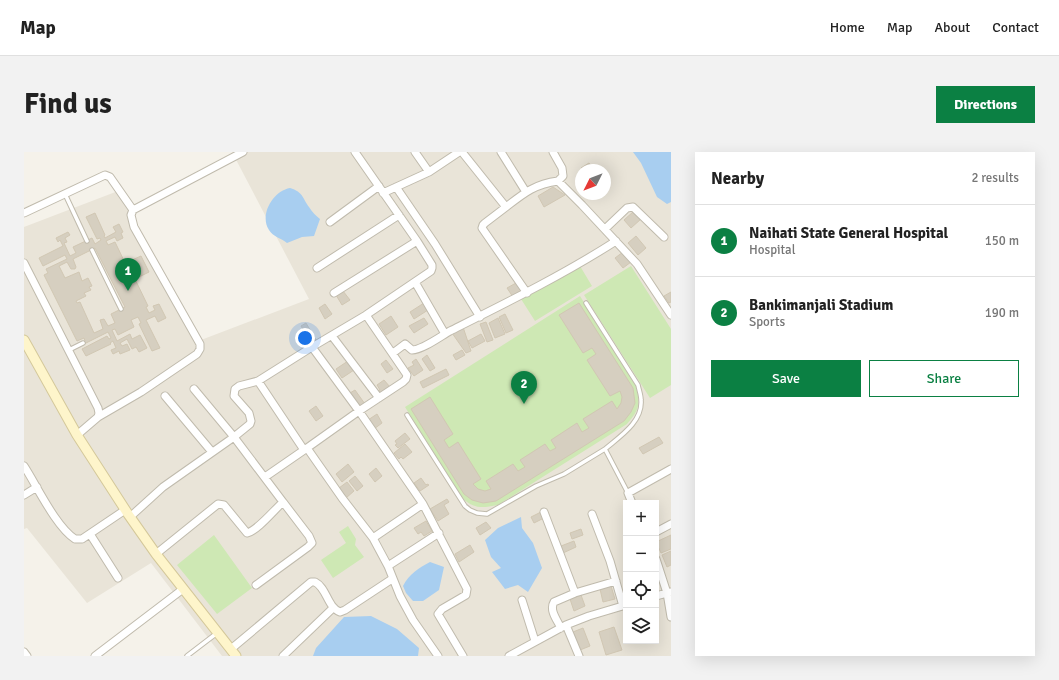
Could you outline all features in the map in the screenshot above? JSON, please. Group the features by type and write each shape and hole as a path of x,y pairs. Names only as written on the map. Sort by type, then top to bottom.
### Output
{"street":[{"path":"77,435 98,417 141,392 197,354 200,349 200,344 134,226 131,215 133,210 243,152"},
{"path":"24,466 50,509 72,537 79,540 128,514 250,424 252,421 249,413 234,396 235,389 239,386 258,381 366,315 429,273 432,268 417,241 355,152"},
{"path":"415,152 428,172"},
{"path":"330,222 381,190 396,187 428,172 448,155 460,152 506,207"},
{"path":"501,152 526,192"},
{"path":"527,293 482,228 485,223 526,192 542,184 558,181 563,176 563,172 553,152"},
{"path":"24,213 105,175 110,177 133,210"},
{"path":"558,181 637,264 671,315"},
{"path":"396,187 435,244 480,317"},
{"path":"605,229 627,208 633,207 664,237"},
{"path":"317,268 399,215"},
{"path":"334,293 417,241"},
{"path":"393,353 405,344 412,350 418,349 527,293 591,257 616,241"},
{"path":"24,263 98,408 98,417"},
{"path":"415,282 445,334"},
{"path":"265,477 406,379 407,375 405,371 366,315"},
{"path":"332,336 379,398"},
{"path":"24,340 77,435 128,514 156,554 234,653 311,582 315,582 320,586 333,608 342,612 392,579"},
{"path":"312,347 359,411 423,504 467,589 466,595 442,609 438,614 463,656"},
{"path":"258,381 306,449 373,538 388,566 392,579 413,620 438,656"},
{"path":"194,389 265,477 309,536 312,543 256,585"},
{"path":"165,396 212,452"},
{"path":"631,500 628,493 671,469"},
{"path":"24,495 38,487"},
{"path":"156,554 218,504 224,506 246,533 251,532 257,527 283,502"},
{"path":"373,538 423,504"},
{"path":"544,512 575,593"},
{"path":"592,514 610,561 623,602"},
{"path":"659,530 671,524"},
{"path":"388,566 439,533"},
{"path":"90,534 118,578"},
{"path":"659,567 669,592 671,617"},
{"path":"579,656 563,626 553,612 552,604 575,593 616,581"},
{"path":"95,656 183,589"},
{"path":"659,595 669,592"},
{"path":"522,600 536,641"},
{"path":"509,656 563,626 623,605"},
{"path":"283,656 333,608"},
{"path":"24,652 27,656"}],"lane":[{"path":"64,194 87,241"},
{"path":"92,250 121,309"},
{"path":"407,415 465,506 477,513 487,514 536,486 564,474 605,449 632,424 641,409 641,401 638,385 586,303"},
{"path":"69,350 83,343"},
{"path":"605,449 628,493"},
{"path":"187,656 217,633"}],"shaded area":[{"path":"232,152 671,152 671,656 222,656 151,563 87,603 27,528 24,529 24,227 118,191 201,340 309,299"}],"green space":[{"path":"580,266 592,286 535,321 521,299"},
{"path":"631,266 671,329 671,385 650,398 584,295"},
{"path":"580,296 636,385 638,397 637,410 627,424 498,505 479,507 471,505 463,499 405,407"},
{"path":"348,526 356,539 355,545 364,557 333,578 321,560 346,543 339,532"},
{"path":"214,535 252,588 217,614 177,565"}],"water":[{"path":"633,152 671,152 671,202 667,204 657,197 641,163"},
{"path":"290,188 300,193 311,211 320,219 314,236 302,237 287,243 275,236 269,230 266,224 266,218 269,204 273,199 284,190"},
{"path":"521,517 522,528 533,543 542,568 528,592 518,585 505,589 492,572 501,568 491,557 485,540 498,528"},
{"path":"430,562 444,567 439,590 423,601 413,601 406,593 403,586 411,575"},
{"path":"371,616 397,629 419,648 418,656 313,656 316,648 344,617"}],"building":[{"path":"553,187 565,195 544,207 538,196"},
{"path":"634,211 641,219 631,228 624,220"},
{"path":"95,213 105,238 116,232 113,227 119,224 123,232 121,233 123,238 117,241 115,237 106,241 108,245 115,242 129,271 136,267 132,260 141,256 149,272 139,277 137,273 133,275 148,306 146,307 149,313 155,310 153,306 159,304 166,318 158,322 155,316 146,320 160,348 152,351 139,324 141,323 138,317 131,320 134,327 118,335 115,329 112,330 117,341 130,334 132,339 140,335 147,348 139,352 136,347 132,349 127,339 120,343 122,346 127,344 130,350 120,354 119,351 113,354 111,350 116,348 113,341 110,343 111,344 86,356 82,349 107,336 109,339 111,338 108,332 84,344 84,338 77,341 44,275 48,273 46,269 67,259 65,255 43,266 39,258 63,246 60,240 58,242 56,238 68,232 70,235 65,238 67,242 64,243 70,256 76,253 73,247 92,238 95,244 101,240 100,238 97,239 86,217","holes":["95,248 125,307 111,314 115,323 108,326 104,319 100,320 103,329 94,333 80,302 77,303 76,301 86,296 84,293 91,290 89,287 92,286 88,278 82,281 79,272 65,278 59,266 67,262 71,269 75,269 76,267 73,259"]},
{"path":"636,236 646,248 638,255 628,243"},
{"path":"623,252 631,262 623,268 615,258"},
{"path":"516,283 522,292 513,297 507,288"},
{"path":"343,291 350,300 342,305 336,295"},
{"path":"671,292 671,302 669,303 664,296"},
{"path":"424,303 428,310 414,319 410,312"},
{"path":"579,303 633,388 635,403 631,412 624,421 496,501 483,503 472,500 464,494 411,409 430,397 453,434 444,440 449,448 458,442 481,479 473,484 478,489 485,491 491,489 486,481 513,464 518,471 525,467 520,460 545,444 550,451 556,448 551,440 577,423 582,432 589,428 583,419 612,401 617,409 621,403 622,397 620,391 610,396 587,360 596,354 592,348 583,353 559,315"},
{"path":"325,304 332,314 325,319 319,308"},
{"path":"505,314 513,330 506,333 499,317"},
{"path":"391,316 398,327 386,335 379,324"},
{"path":"424,318 428,324 414,333 409,326"},
{"path":"498,318 505,334 495,338 489,323"},
{"path":"486,322 493,340 487,342 480,324"},
{"path":"306,323 316,340 311,343 301,326"},
{"path":"463,327 471,351 466,353 452,333"},
{"path":"481,334 485,341 472,348 468,341"},
{"path":"462,350 465,355 456,360 453,355"},
{"path":"427,355 435,368 430,371 422,359"},
{"path":"416,359 423,370 414,376 408,368 414,365 412,362"},
{"path":"386,360 393,369 387,373 381,364"},
{"path":"348,361 354,370 342,378 336,369"},
{"path":"446,369 449,375 423,388 420,382"},
{"path":"384,380 390,387 380,394 378,391 380,390 377,385"},
{"path":"355,390 365,404 360,408 350,393"},
{"path":"316,406 323,416 316,421 309,411"},
{"path":"377,414 382,423 374,429 368,420"},
{"path":"405,433 410,439 398,448 395,445 397,444 395,441"},
{"path":"659,437 663,443 643,454 639,448"},
{"path":"405,444 412,452 403,459 401,457 399,459 394,453"},
{"path":"348,464 354,472 342,482 336,474"},
{"path":"376,468 382,476 375,482 369,474"},
{"path":"355,476 363,486 357,491 349,481"},
{"path":"421,478 426,485 429,485 420,491 414,483"},
{"path":"347,482 354,491 346,498 339,488"},
{"path":"447,499 449,502 444,505 449,514 438,521 430,509"},
{"path":"541,512 544,518 534,523 531,517"},
{"path":"426,521 432,531 424,536 421,532 418,534 414,528"},
{"path":"486,522 491,528 480,535 476,528"},
{"path":"581,529 583,535 572,539 570,533"},
{"path":"671,535 671,549 661,553 659,549 659,541"},
{"path":"574,541 576,547 563,553 561,546"},
{"path":"470,545 474,552 459,562 455,554"},
{"path":"671,551 671,565 667,567 662,555"},
{"path":"611,586 615,599 603,602 600,589"},
{"path":"581,595 585,606 574,611 570,599"},
{"path":"614,627 622,650 606,655 599,632"},
{"path":"583,628 590,646 580,650 573,632"}],"place":[{"name":"Naihati State General Hospital","path":"128,291"},
{"name":"Bankimanjali Stadium","path":"524,404"}]}
